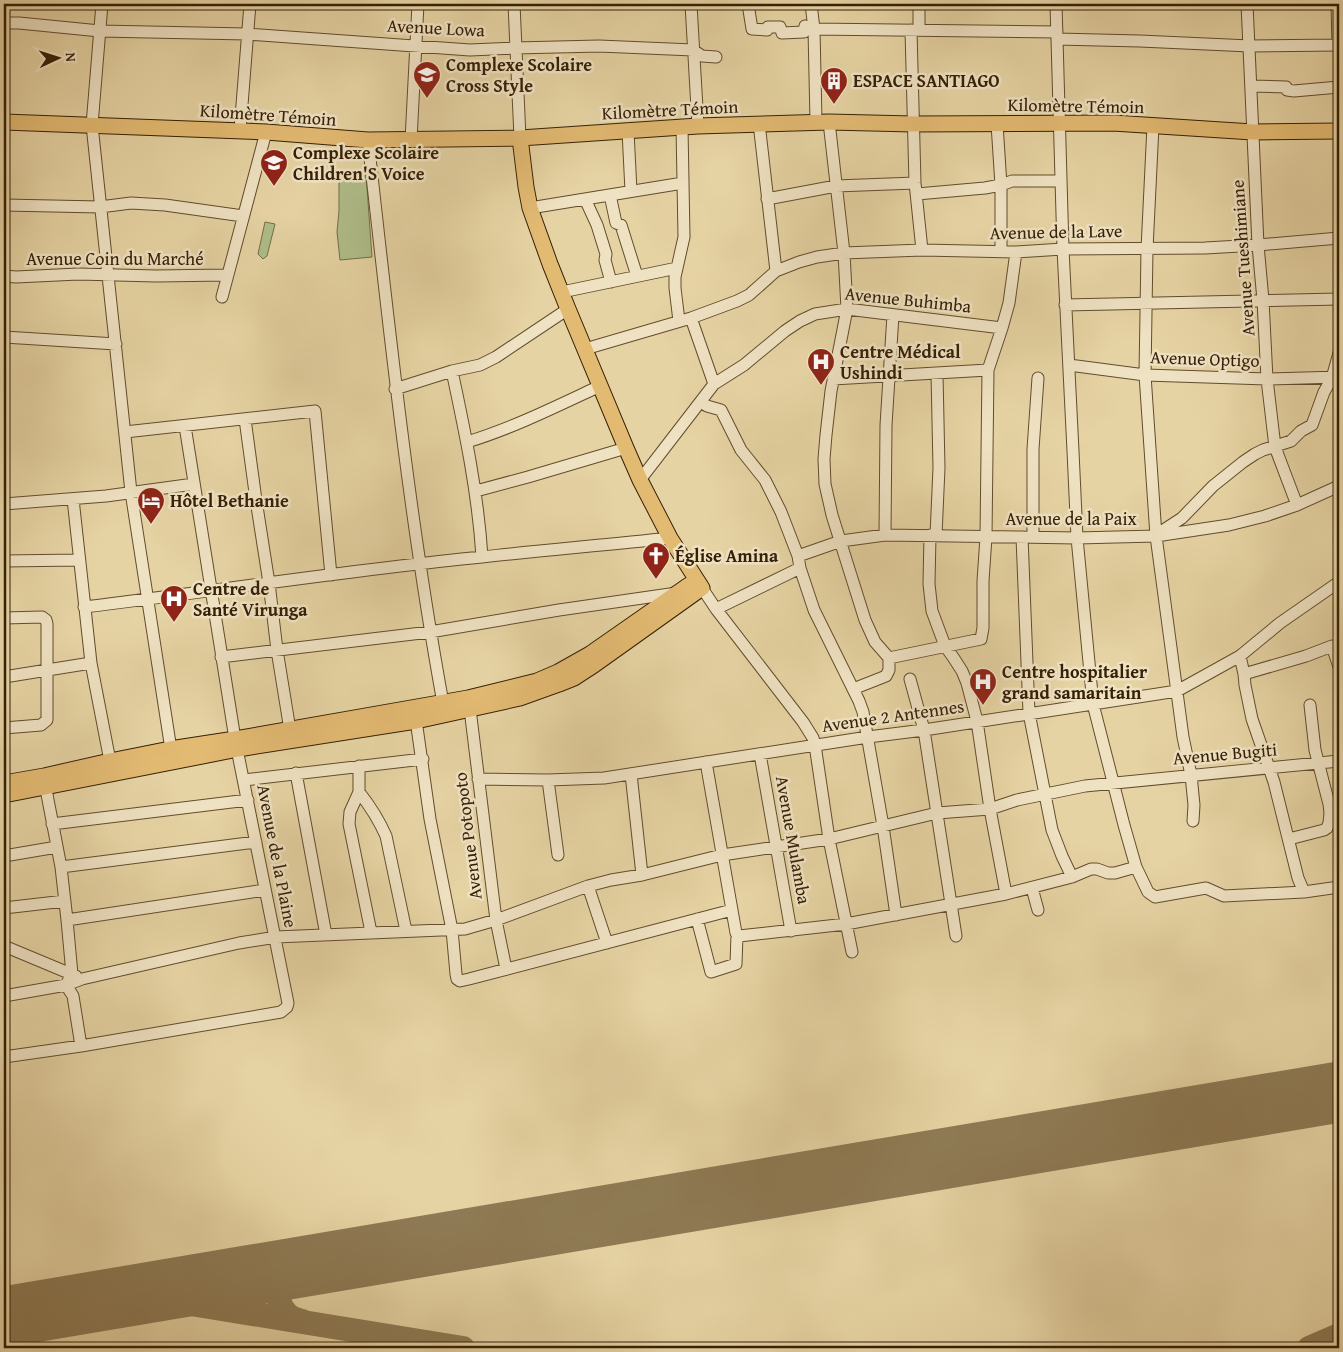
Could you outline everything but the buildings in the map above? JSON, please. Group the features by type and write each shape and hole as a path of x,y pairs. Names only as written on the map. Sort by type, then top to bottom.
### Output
{"main road":[{"name":"Kilomètre Témoin","path":"4,122 240,130 368,140 520,138 698,126 822,122 913,124 1114,123 1253,132 1339,131"},
{"path":"520,138 530,208 568,309 640,480 670,538 699,584"},
{"path":"570,672 590,654 679,592 699,584"},
{"path":"4,783 44,782 172,755 415,715 469,704 537,681 594,665 699,584"},
{"path":"237,744 290,730 415,715 443,703 469,704"},
{"path":"4,795 110,761 172,755"}],"street":[{"path":"102,4 92,124 131,492 172,755"},
{"path":"240,130 250,4"},
{"path":"411,140 418,4"},
{"path":"514,4 520,138"},
{"path":"691,4 698,126"},
{"path":"748,4 752,29 767,30 768,27 780,27 782,33 804,32 805,26 814,29 1057,35 1250,46 1339,45 1337,4"},
{"path":"811,4 822,122 836,186 844,253 847,310 826,435 824,459 825,484 832,515 865,620 875,642 888,658 886,676 853,689"},
{"path":"919,4 915,30 913,124 916,188 922,250"},
{"path":"1056,4 1063,249 1077,538 1093,704 1136,868 1148,892 1155,897 1206,888 1224,896 1304,892 1339,887"},
{"name":"Avenue Tueshimiane","path":"1247,4 1258,245 1267,379 1275,447 1297,505"},
{"name":"Avenue Lowa","path":"4,23 100,32 247,34 470,50 599,46 693,50 702,56 716,57"},
{"path":"1251,86 1286,87 1287,90 1294,91 1339,87"},
{"path":"759,123 776,272"},
{"path":"997,124 1001,185 1001,251"},
{"path":"1153,126 1147,249 1146,375 1156,536 1183,737 1191,775 1194,805 1193,821"},
{"path":"679,321 674,288 684,237 682,127"},
{"path":"628,131 631,191"},
{"path":"222,297 242,216 266,132"},
{"path":"368,140 395,389 430,632 443,703"},
{"path":"767,199 836,186 985,188 1012,181 1061,181"},
{"path":"530,208 683,183"},
{"path":"610,195 616,223 620,225 637,276"},
{"path":"585,199 597,225 606,254 605,260 611,282"},
{"path":"4,205 100,207 131,203 165,205 242,216"},
{"name":"Avenue de la Lave","path":"585,349 691,318 737,301 749,295 776,272 799,262 844,253 922,250 1016,252 1063,249 1147,249 1258,245 1339,238"},
{"path":"888,658 982,639 986,537 988,370 1002,328 1010,294 1016,252"},
{"path":"562,292 677,268"},
{"name":"Avenue Coin du Marché","path":"4,276 78,274 227,275"},
{"path":"1066,305 1339,299"},
{"path":"395,389 452,371 480,365 496,357 568,309"},
{"name":"Avenue Buhimba","path":"640,480 714,384 744,365 785,331 815,314 847,310 1002,328"},
{"path":"885,535 888,377 893,314"},
{"path":"691,318 714,384"},
{"path":"4,337 116,344"},
{"path":"1156,536 1182,518 1213,486 1243,462 1255,454 1291,441 1301,431 1312,425 1324,392 1336,377 1339,353"},
{"name":"Avenue Optigo","path":"1069,365 1146,375 1267,379 1336,377"},
{"path":"834,379 988,370"},
{"path":"452,371 476,490 482,556"},
{"path":"937,374 939,468 929,584 932,611 945,646 954,657 967,682 977,721 990,810 1006,894"},
{"path":"1038,378 1028,537 1029,713 1052,830 1072,877"},
{"path":"467,442 482,438 540,414 600,386"},
{"path":"701,402 707,406 719,408 741,450 765,480 781,512 798,556 814,610 863,712 896,915"},
{"path":"124,432 315,411 332,575"},
{"path":"245,419 290,730"},
{"name":"Avenue de la Plaine","path":"4,1057 281,1012 288,1003 221,657 185,426"},
{"path":"476,490 528,477 626,448"},
{"path":"4,504 73,499 194,484"},
{"name":"Avenue de la Paix","path":"798,556 841,541 885,535 1077,538 1156,536 1229,525 1265,516 1297,505 1339,486"},
{"path":"73,499 91,663 110,761"},
{"path":"84,607 482,556 604,546 670,538"},
{"path":"4,561 79,560"},
{"path":"716,609 800,568"},
{"name":"Avenue 2 Antennes","path":"478,779 548,780 604,778 868,736 924,730 1177,691 1240,656 1280,623 1339,582"},
{"path":"699,584 813,738 829,839 852,952"},
{"path":"221,657 430,632 679,592"},
{"path":"4,618 42,617 46,620 47,624 47,720 41,725 4,728"},
{"path":"1244,674 1306,656 1332,646 1339,667"},
{"path":"1240,656 1252,719 1279,798 1298,878 1304,892"},
{"path":"4,677 91,663"},
{"path":"910,679 924,730 956,936"},
{"name":"Avenue Potopoto","path":"469,704 496,920 506,969"},
{"path":"1289,839 1324,830 1329,824 1329,804 1318,762 1310,705"},
{"path":"415,715 430,819 452,930 456,974 457,979 460,981 732,910"},
{"name":"Avenue Mulamba","path":"760,754 791,931"},
{"path":"244,780 422,759"},
{"name":"Avenue Bugiti","path":"4,996 66,985 77,976 276,937 465,929 496,920 588,886 611,880 642,875 722,855 829,839 936,813 990,810 1017,800 1084,786 1339,761"},
{"path":"697,919 711,972 736,964 737,935 706,762"},
{"path":"359,766 358,792 350,812 349,824 371,932"},
{"path":"296,773 326,935"},
{"path":"631,774 642,875"},
{"path":"548,780 558,855"},
{"path":"44,782 61,867 77,976"},
{"path":"358,792 372,808 386,836 406,931"},
{"path":"52,824 248,800"},
{"path":"61,867 256,842"},
{"path":"4,856 57,847"},
{"path":"737,935 846,924 1006,894 1072,877 1091,869 1108,873 1136,868"},
{"path":"588,886 607,943"},
{"path":"1032,888 1038,910"},
{"path":"68,920 265,890"},
{"path":"4,908 65,902"},
{"path":"4,946 77,976"},
{"path":"66,985 73,996 81,1046"}],"green space":[{"path":"366,174 372,257 340,260 337,232 339,183 346,176"},
{"path":"265,222 275,224 267,256 263,259 258,254"}],"taxiway":[{"path":"297,1268 284,1277 278,1293 283,1309 292,1318 302,1321"},
{"path":"128,1296 154,1298 463,1348"},
{"path":"1309,1348 1339,1335"}],"runway":[{"path":"4,1317 1339,1092"}],"place":[{"name":"Complexe Scolaire Cross Style","path":"427,99"},
{"name":"ESPACE SANTIAGO","path":"834,105"},
{"name":"Complexe Scolaire Children'S Voice","path":"274,187"},
{"name":"Centre Médical Ushindi","path":"821,386"},
{"name":"Hôtel Bethanie","path":"151,525"},
{"name":"Église Amina","path":"656,580"},
{"name":"Centre de Santé Virunga","path":"174,623"},
{"name":"Centre hospitalier grand samaritain","path":"983,706"}]}
